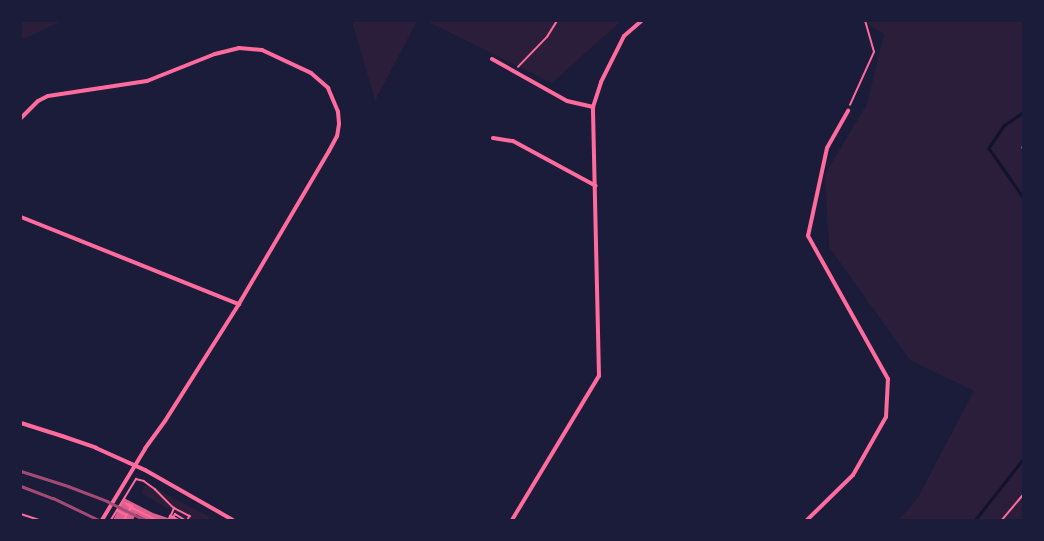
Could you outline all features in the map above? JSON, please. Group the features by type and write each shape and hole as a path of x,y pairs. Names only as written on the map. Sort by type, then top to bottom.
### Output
{"street":[{"path":"512,520 599,376 596,186 593,107 601,82 624,36 641,21"},
{"path":"21,118 38,101 48,96 147,81 221,52 239,48 262,50 311,73 328,88 335,101 339,124 334,142 239,304 102,520"},
{"path":"492,59 567,101 593,107"},
{"path":"807,520 853,475 886,417 888,379 808,236 827,148 848,110"},
{"path":"493,138 513,141 596,186"},
{"path":"21,217 239,304"},
{"path":"21,423 69,438 135,466 233,520"}],"path":[{"path":"514,71 547,37 557,21"},
{"path":"848,110 857,93 874,52 865,21"},
{"path":"111,520 136,479 144,481 155,489 174,508 190,516 187,520 175,514 173,518"},
{"path":"1002,520 1023,495"},
{"path":"131,510 134,506 126,504 131,507 156,520"},
{"path":"125,520 131,507"},
{"path":"169,520 174,508"},
{"path":"117,510 126,516"},
{"path":"21,514 39,520"},
{"path":"170,516 177,520"}],"shaded area":[{"path":"22,21 62,21 21,40"},
{"path":"352,21 417,21 375,101"},
{"path":"426,21 621,21 552,83"},
{"path":"864,21 1023,21 1023,520 899,520 918,497 974,391 910,360 829,247 825,174 867,104 884,34"},
{"path":"146,482 214,519 188,520 142,494"}],"building":[{"path":"124,498 153,513 168,518 170,514 181,520 147,520 136,514 133,520 113,520"}],"waterway":[{"path":"1023,113 1004,126 989,148 1023,197"},
{"path":"975,520 1023,459"}],"railway":[{"path":"21,471 68,486 107,501 145,520"},
{"path":"21,486 53,498 99,520"}]}
